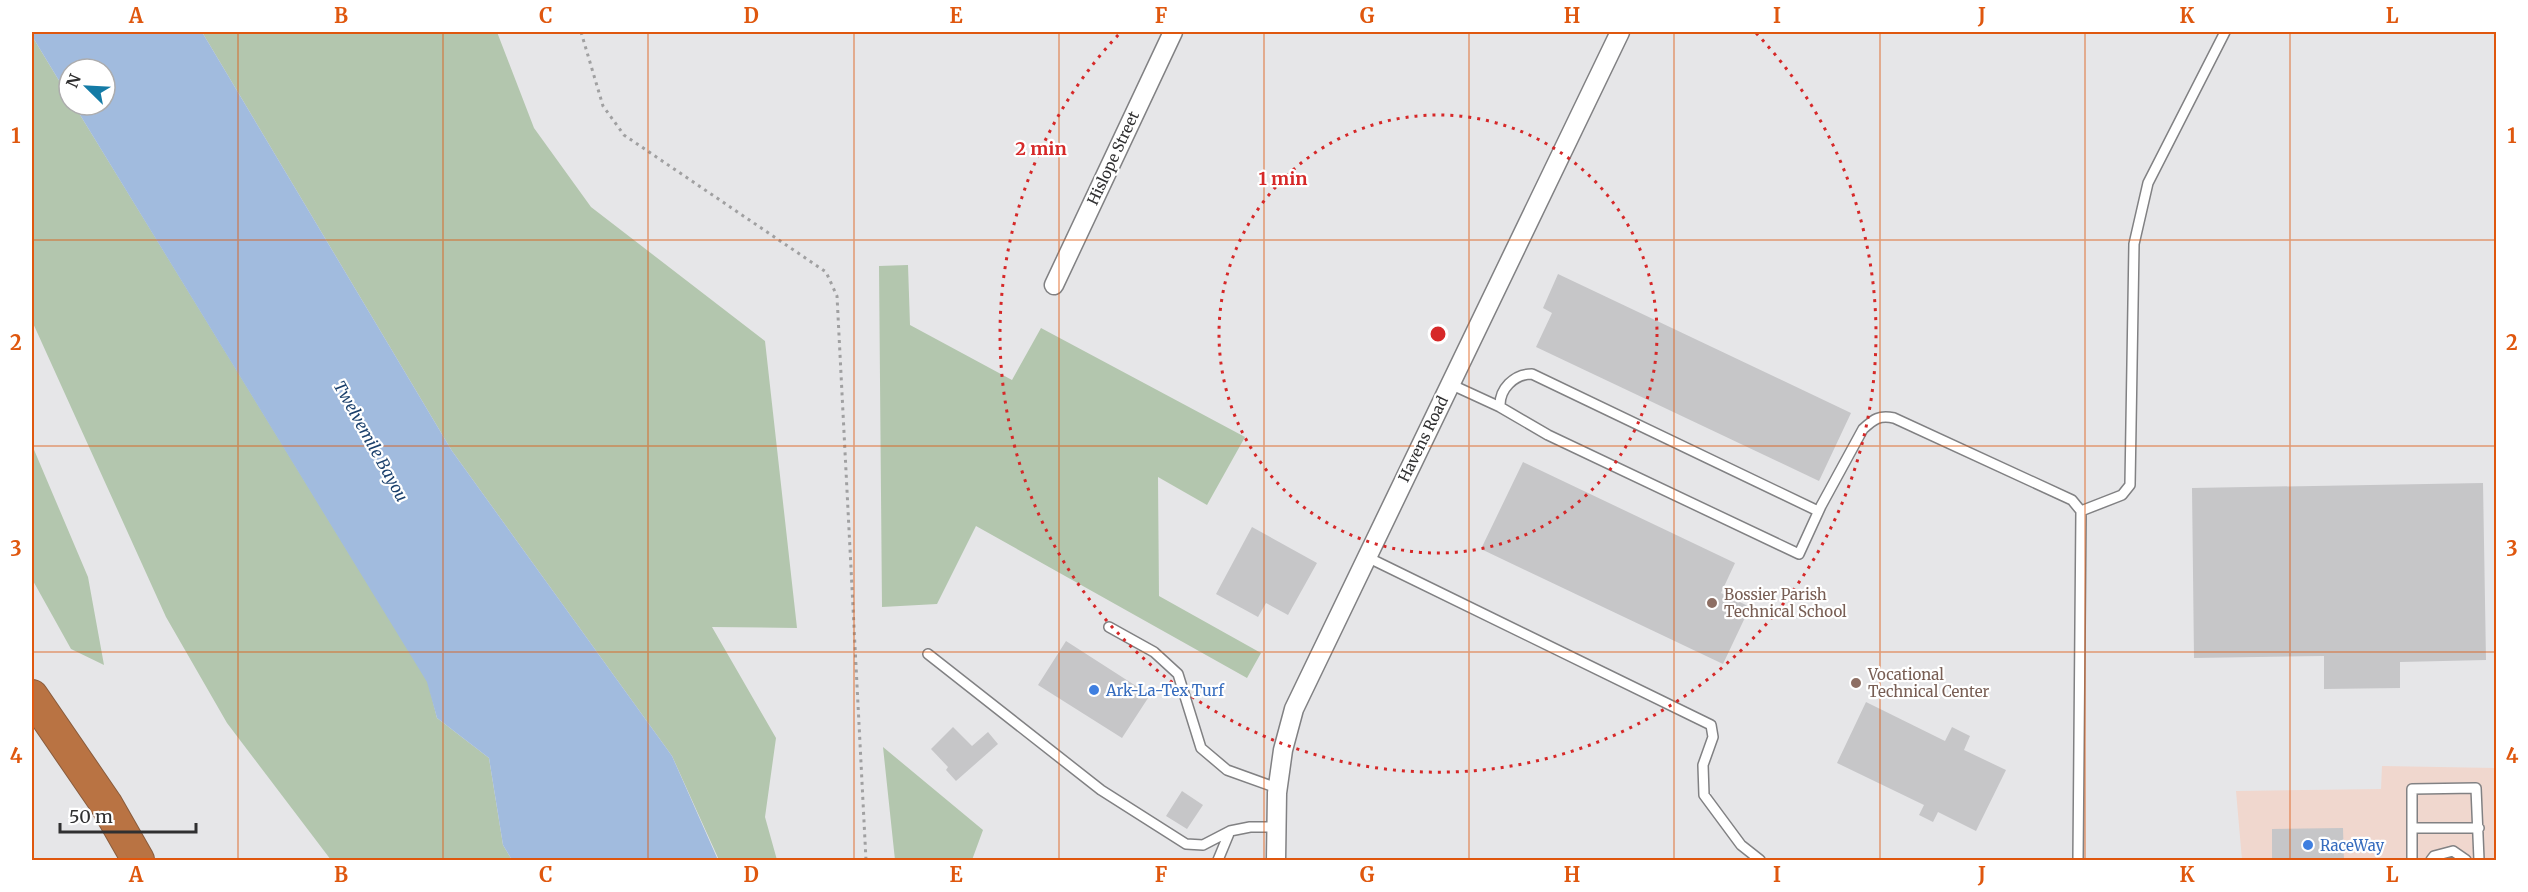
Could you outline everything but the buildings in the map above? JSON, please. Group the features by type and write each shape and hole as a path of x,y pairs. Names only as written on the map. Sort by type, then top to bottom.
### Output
{"highway":[{"path":"32,696 106,804 149,861"},
{"path":"106,804 138,861"}],"street":[{"name":"Hislope Street","path":"1054,285 1173,32"},
{"name":"Havens Road","path":"1276,861 1278,788 1283,750 1294,709 1620,32"}],"lane":[{"path":"2081,511 2122,495 2130,485 2134,244 2148,183 2225,32"},
{"path":"1500,407 1502,392 1509,384 1524,374 1532,374 1818,511"},
{"path":"1450,384 1500,407 1548,435 1798,554 1818,511 1863,429 1882,416 1894,418 2072,500 2081,511 2078,861"},
{"path":"1367,557 1711,725 1713,737 1703,765 1704,795 1741,845 1760,861"},
{"path":"1108,627 1154,652 1178,674 1201,747 1227,770 1278,788"},
{"path":"928,654 1101,790 1186,844 1203,845 1230,831 1250,826 1276,827"},
{"path":"2412,861 2412,789 2476,788 2479,861"},
{"path":"2412,828 2479,828"},
{"path":"1218,861 1230,831"},
{"path":"2431,861 2434,856 2453,850 2466,861"}],"path":[{"path":"581,32 603,106 624,135 826,272 837,296 866,861"}],"shaded area":[{"path":"2382,766 2496,768 2496,860 2242,860 2236,791 2381,789"}],"green space":[{"path":"202,32 497,32 534,128 591,207 765,341 797,628 712,627 776,738 765,817 777,860 719,860 672,756 452,451"},
{"path":"32,36 57,77 57,117 81,117 428,682 437,718 489,758 503,845 512,860 331,860 227,723 166,617 32,321"},
{"path":"908,265 910,325 1012,380 1041,328 1245,437 1207,505 1158,477 1159,596 1261,653 1247,678 976,526 937,604 882,607 879,266"},
{"path":"32,445 88,577 104,665 71,649 32,579"},
{"path":"883,747 983,830 972,860 895,860"}],"water":[{"name":"Twelvemile Bayou","path":"32,32 202,32 452,451 672,756 718,860 512,860 503,845 489,758 437,718 427,682 81,117 117,117 117,57 57,57 57,77 32,36"}],"place":[{"name":"Bossier Parish Technical School","path":"1712,603"},
{"name":"Vocational Technical Center","path":"1856,683"},
{"name":"Ark-La-Tex Turf","path":"1094,690"},
{"name":"RaceWay","path":"2308,845"}]}
